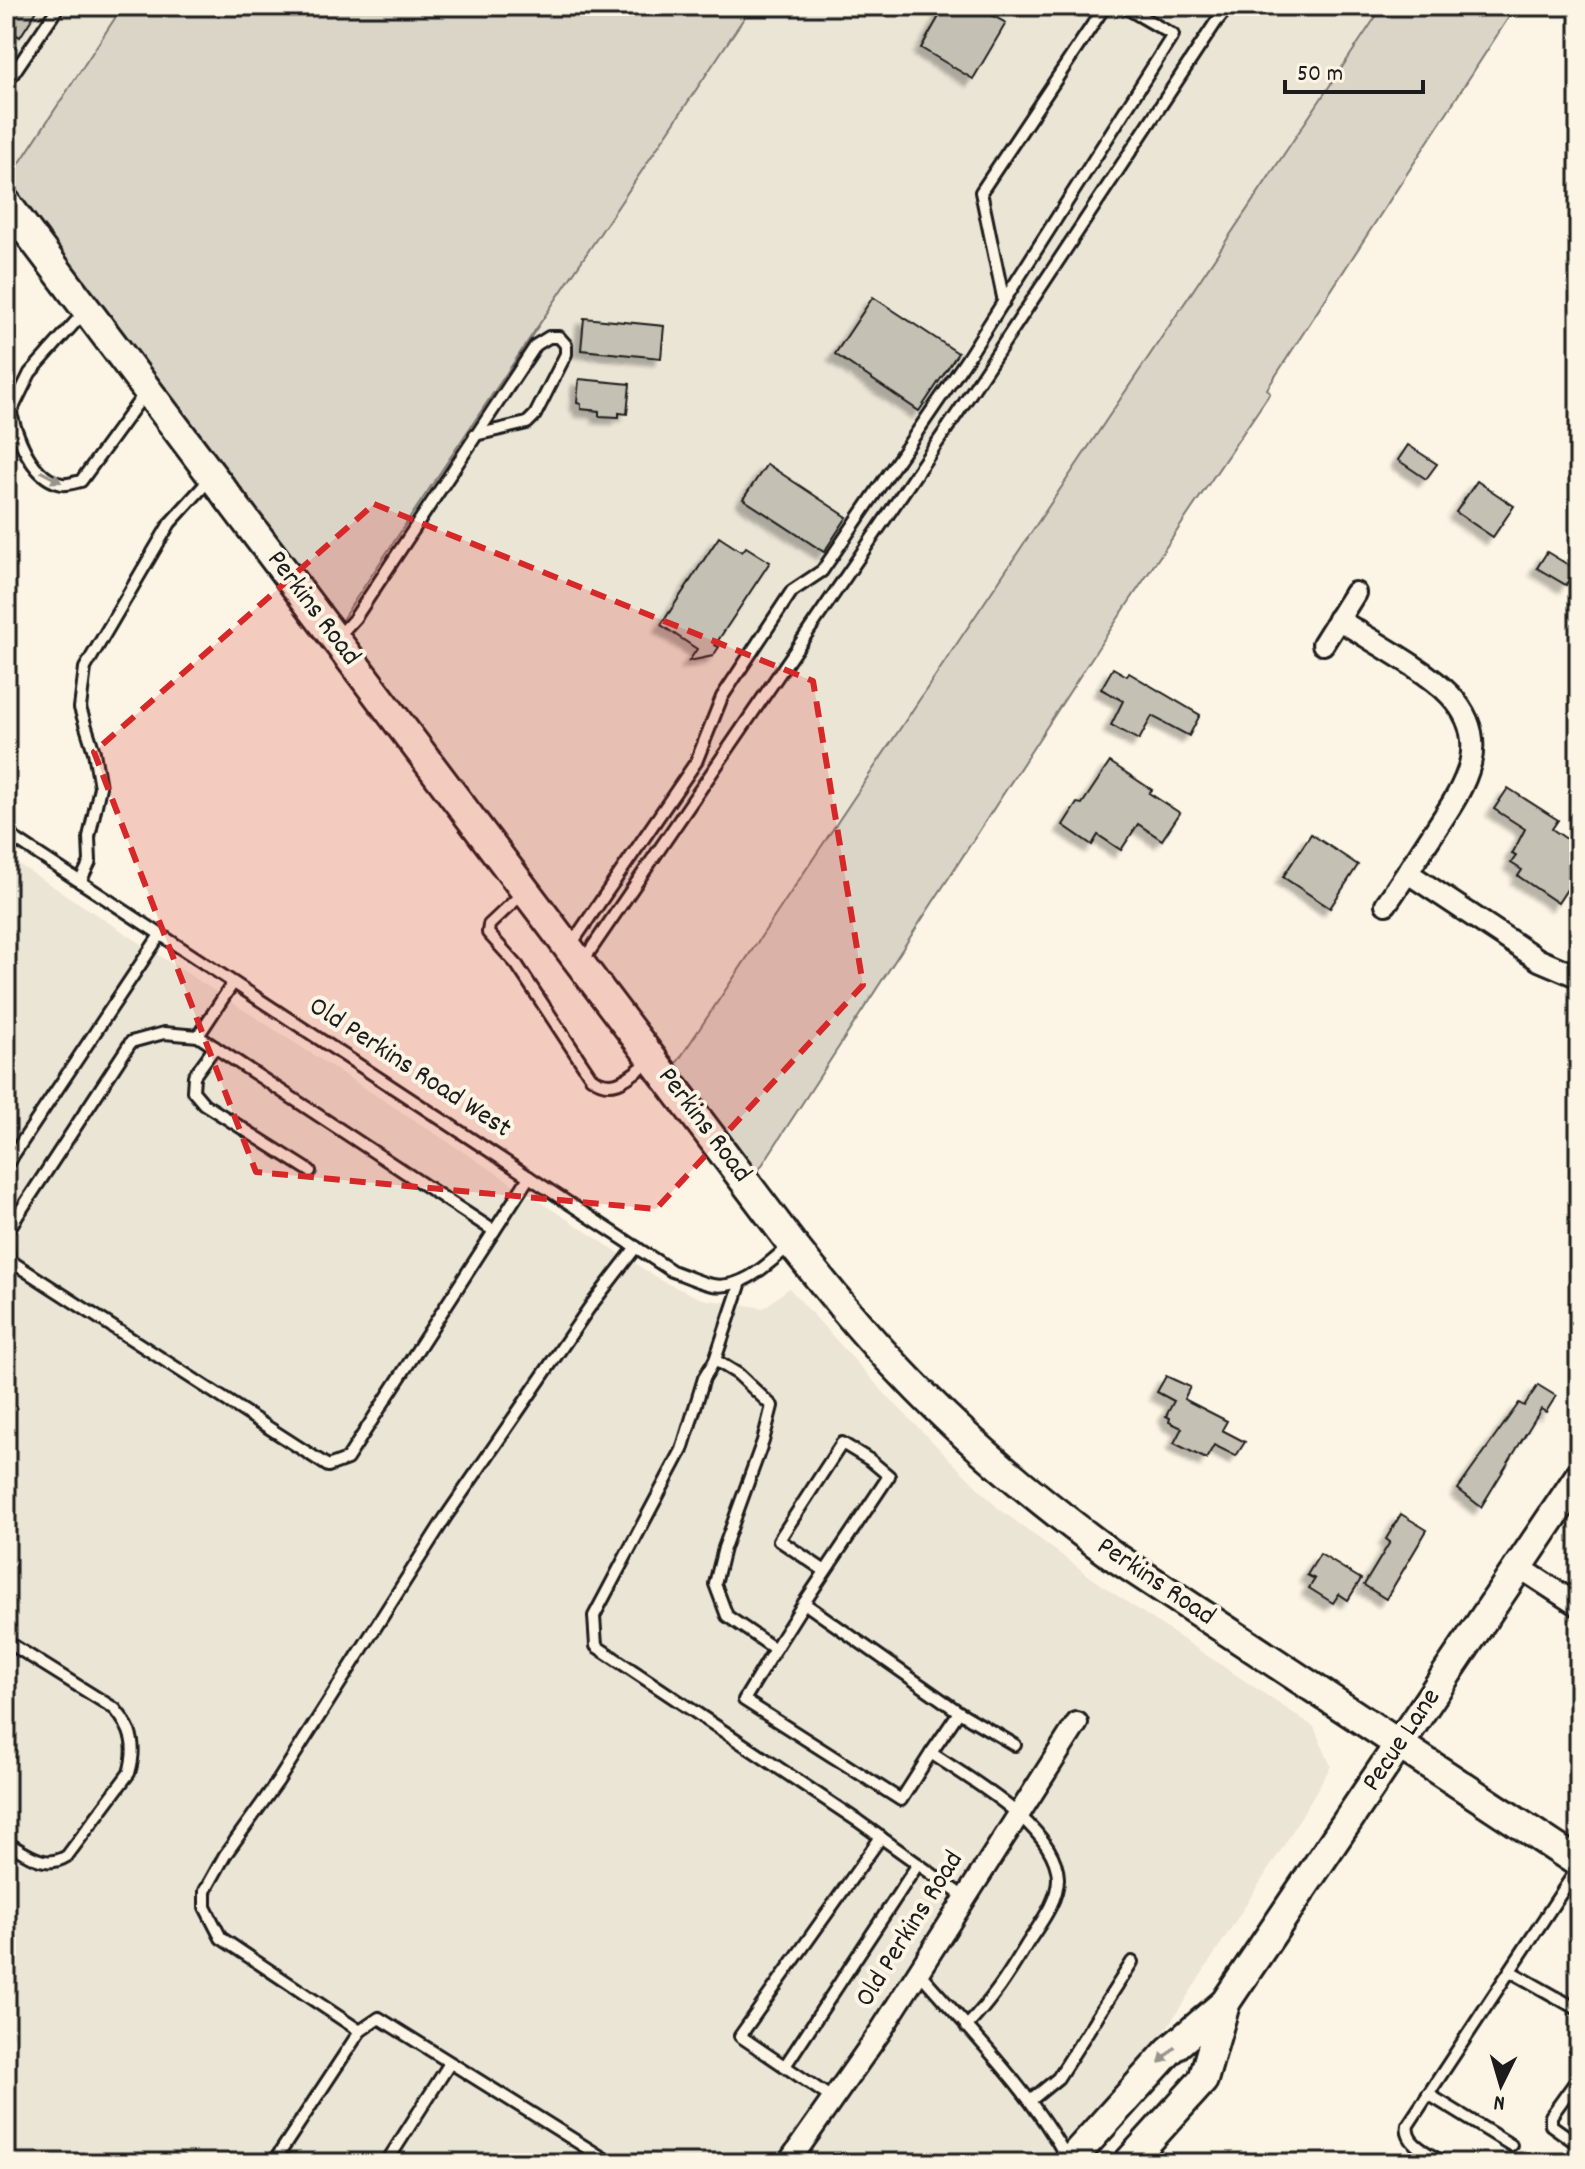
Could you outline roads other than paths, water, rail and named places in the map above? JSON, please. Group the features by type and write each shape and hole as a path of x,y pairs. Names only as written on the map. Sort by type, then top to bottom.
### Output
{"main road":[{"name":"Perkins Road","path":"6,203 792,1244 839,1304 913,1385 1061,1517 1160,1589 1579,1865"},
{"name":"Pecue Lane","path":"1069,2162 1169,2051 1225,2003 1579,1477"},
{"name":"Pecue Lane","path":"1128,2163 1203,2080 1225,2003"}],"street":[{"path":"1323,644 1355,593"},
{"path":"1338,619 1437,683 1451,696 1465,716 1470,730 1472,746 1466,780 1386,904"},
{"path":"1408,873 1539,960 1579,977"},
{"path":"1519,1567 1579,1606"},
{"name":"Old Perkins Road","path":"788,2163 918,1971 1077,1723"}],"lane":[{"path":"6,84 59,6"},
{"path":"1004,302 981,192 1105,6"},
{"path":"574,958 696,762 722,697 792,591 822,571 1004,302 1173,35 1123,6"},
{"path":"574,958 961,408 1229,6"},
{"path":"86,310 30,373 8,418 17,438 41,473 63,484 81,481 147,390"},
{"path":"335,639 355,618 475,435 536,345 549,337 559,337 566,345 566,354 535,415 527,423 475,435"},
{"path":"80,882 90,862 89,837 100,787 94,752 80,708 85,668 170,523 212,476"},
{"name":"Old Perkins Road West","path":"6,833 672,1271 711,1285 741,1282"},
{"path":"526,891 489,925 488,933 517,965 591,1077 608,1086 619,1084 652,1059"},
{"path":"6,1166 160,935"},
{"path":"198,1036 233,983"},
{"path":"494,1231 198,1036 164,1033 131,1042 6,1235 9,1260 328,1466 347,1459 529,1177"},
{"path":"215,1047 194,1076 193,1091 204,1104 310,1171"},
{"path":"792,1244 741,1282 715,1360 704,1378 682,1450 594,1616 596,1646 881,1837 964,1897"},
{"path":"360,2031 221,1938 205,1907 205,1891 225,1855 278,1781 445,1518 589,1308 636,1247"},
{"path":"715,1360 738,1374 772,1406 763,1441 724,1548 715,1584 727,1616 775,1649"},
{"path":"825,1571 779,1540 842,1443 889,1476 744,1700 901,1800 959,1712"},
{"path":"804,1603 959,1712 1015,1745"},
{"path":"6,1641 115,1709 127,1724 133,1742 129,1773 67,1856 58,1862 46,1863 6,1842"},
{"path":"931,1753 1018,1813 1048,1847 1058,1878 1051,1906 993,1999 966,2027"},
{"path":"833,2099 740,2036 881,1837"},
{"path":"785,2066 918,1864"},
{"path":"1444,2163 1410,2140 1406,2133 1408,2125 1579,1865"},
{"path":"1030,2101 1058,2078 1132,1962"},
{"path":"918,1971 1030,2101 1052,2130 1069,2162"},
{"path":"1510,1971 1579,2010"},
{"path":"273,2163 360,2031 379,2018 607,2162"},
{"path":"386,2163 450,2063"},
{"path":"1579,2077 1551,2116 1551,2125 1579,2145"},
{"path":"1428,2094 1511,2145"}]}
